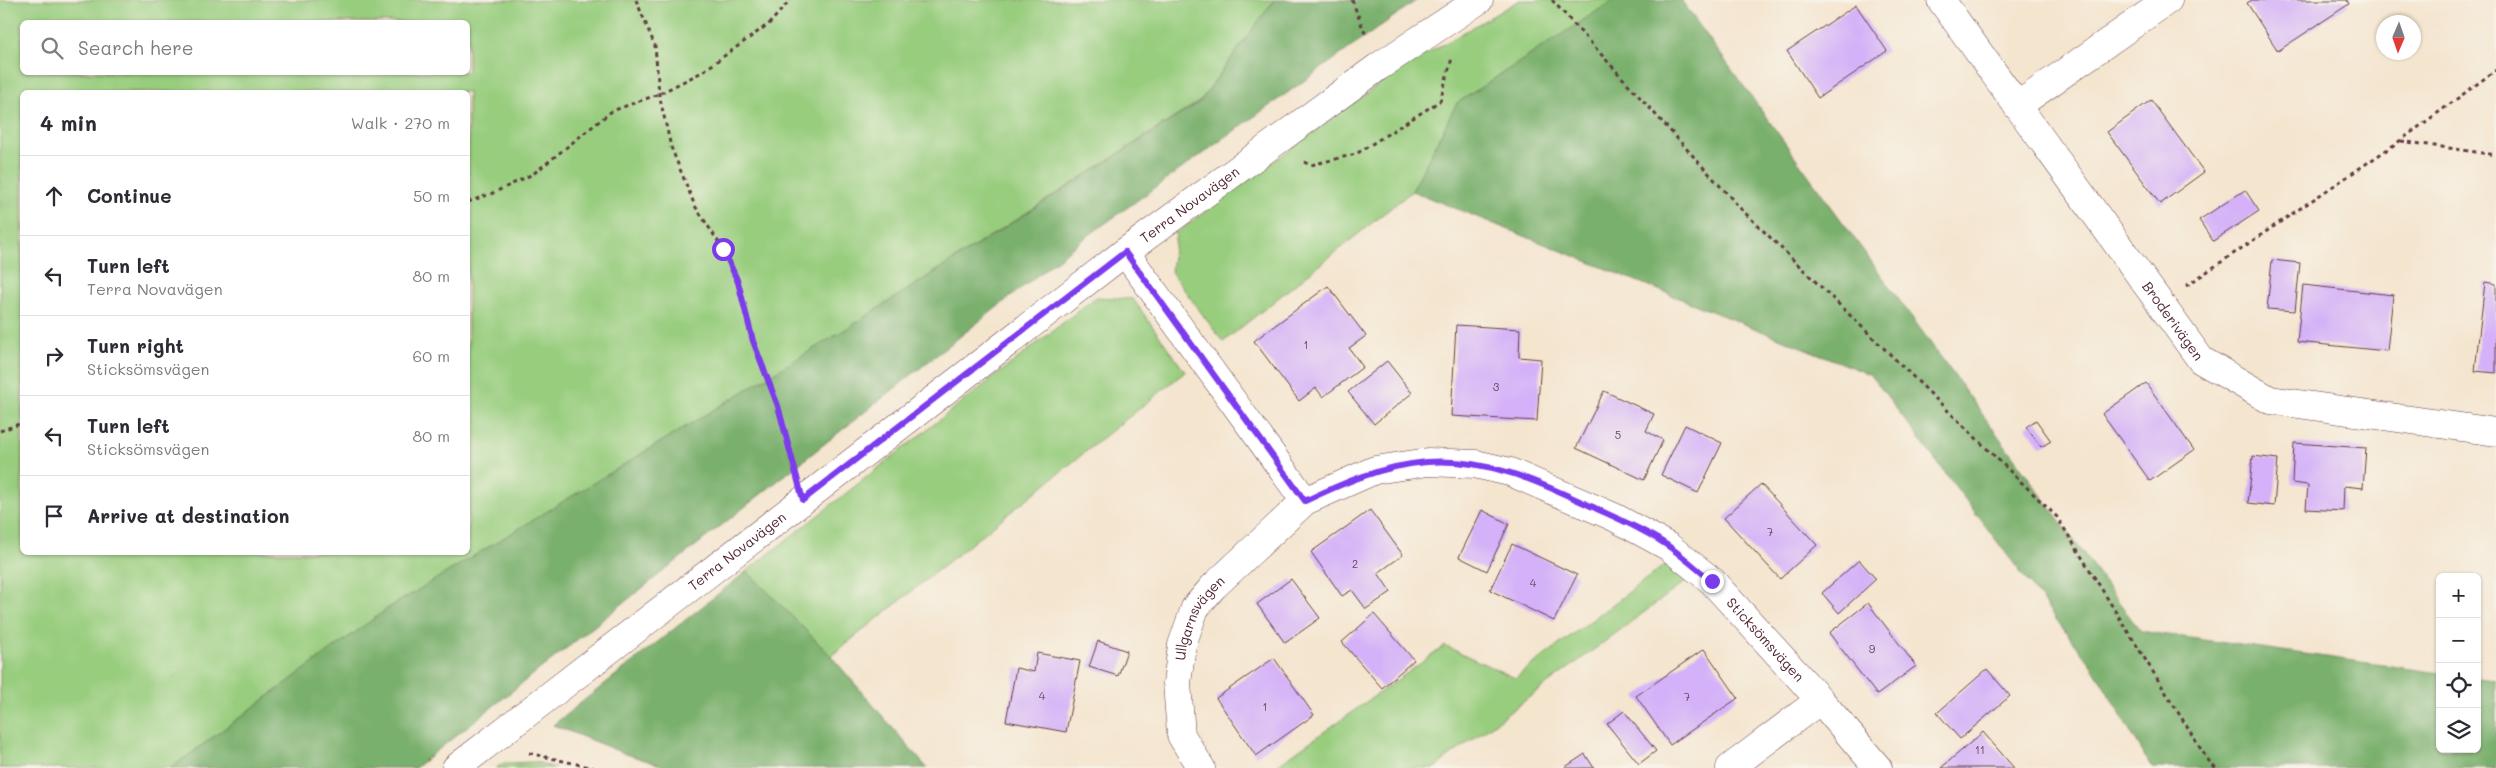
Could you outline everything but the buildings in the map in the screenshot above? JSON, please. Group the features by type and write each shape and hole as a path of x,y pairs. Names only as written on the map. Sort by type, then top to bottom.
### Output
{"street":[{"name":"Broderivägen","path":"1941,0 2201,360 2270,400 2496,432"},
{"path":"2017,106 2168,0"},
{"name":"Terra Novavägen","path":"456,768 1125,252 1378,67 1472,4"},
{"path":"1125,252 1305,501"},
{"name":"Sticksömsvägen","path":"1305,501 1343,482 1375,470 1428,462 1475,464 1510,472 1614,517 1669,547 1712,581 1820,700 1878,768"},
{"name":"Ullgarnsvägen","path":"1201,768 1182,734 1176,683 1182,646 1195,608 1213,587 1305,501"},
{"path":"1730,768 1820,700"}],"path":[{"path":"636,0 655,46 659,94 670,147 695,206 723,249 738,282 753,341 778,406 803,500"},
{"path":"470,201 493,193 532,174 612,111 659,94 702,72 770,24 790,0"},
{"path":"1552,0 1741,210 2058,517 2207,759 2216,768"},
{"path":"1265,150 1311,165 1356,154 1440,101 1472,4"},
{"path":"2160,304 2400,140 2496,70"},
{"path":"2400,140 2496,156"},
{"path":"0,431 20,424"},
{"path":"498,735 511,751 594,768"}],"green space":[{"path":"0,0 1274,0 1200,101 851,326 387,609 171,768 0,768"},
{"path":"1274,0 1417,0 1082,240 415,768 171,768 387,609 851,326 1200,102"},
{"path":"1520,0 1614,0 1457,103 1412,191 1223,342 1171,272 1176,233 1400,69"},
{"path":"1614,0 1681,0 2140,631 2436,672 2436,753 2481,753 2481,678 2496,680 2496,768 2152,768 2093,668 1871,375 1412,191 1457,103"},
{"path":"1096,297 1133,299 1185,372 831,656 747,571"},
{"path":"1666,564 1689,579 1434,768 1273,768 1445,646 1515,678"},
{"path":"747,571 831,656 927,768 670,768 626,754 553,725"},
{"path":"536,762 555,768 496,768 504,763"}],"route":[{"path":"723,249 738,282 753,341 778,406 803,500 1125,252 1305,501 1343,482 1375,470 1428,462 1475,464 1510,472 1614,517 1669,547 1712,581"}]}
